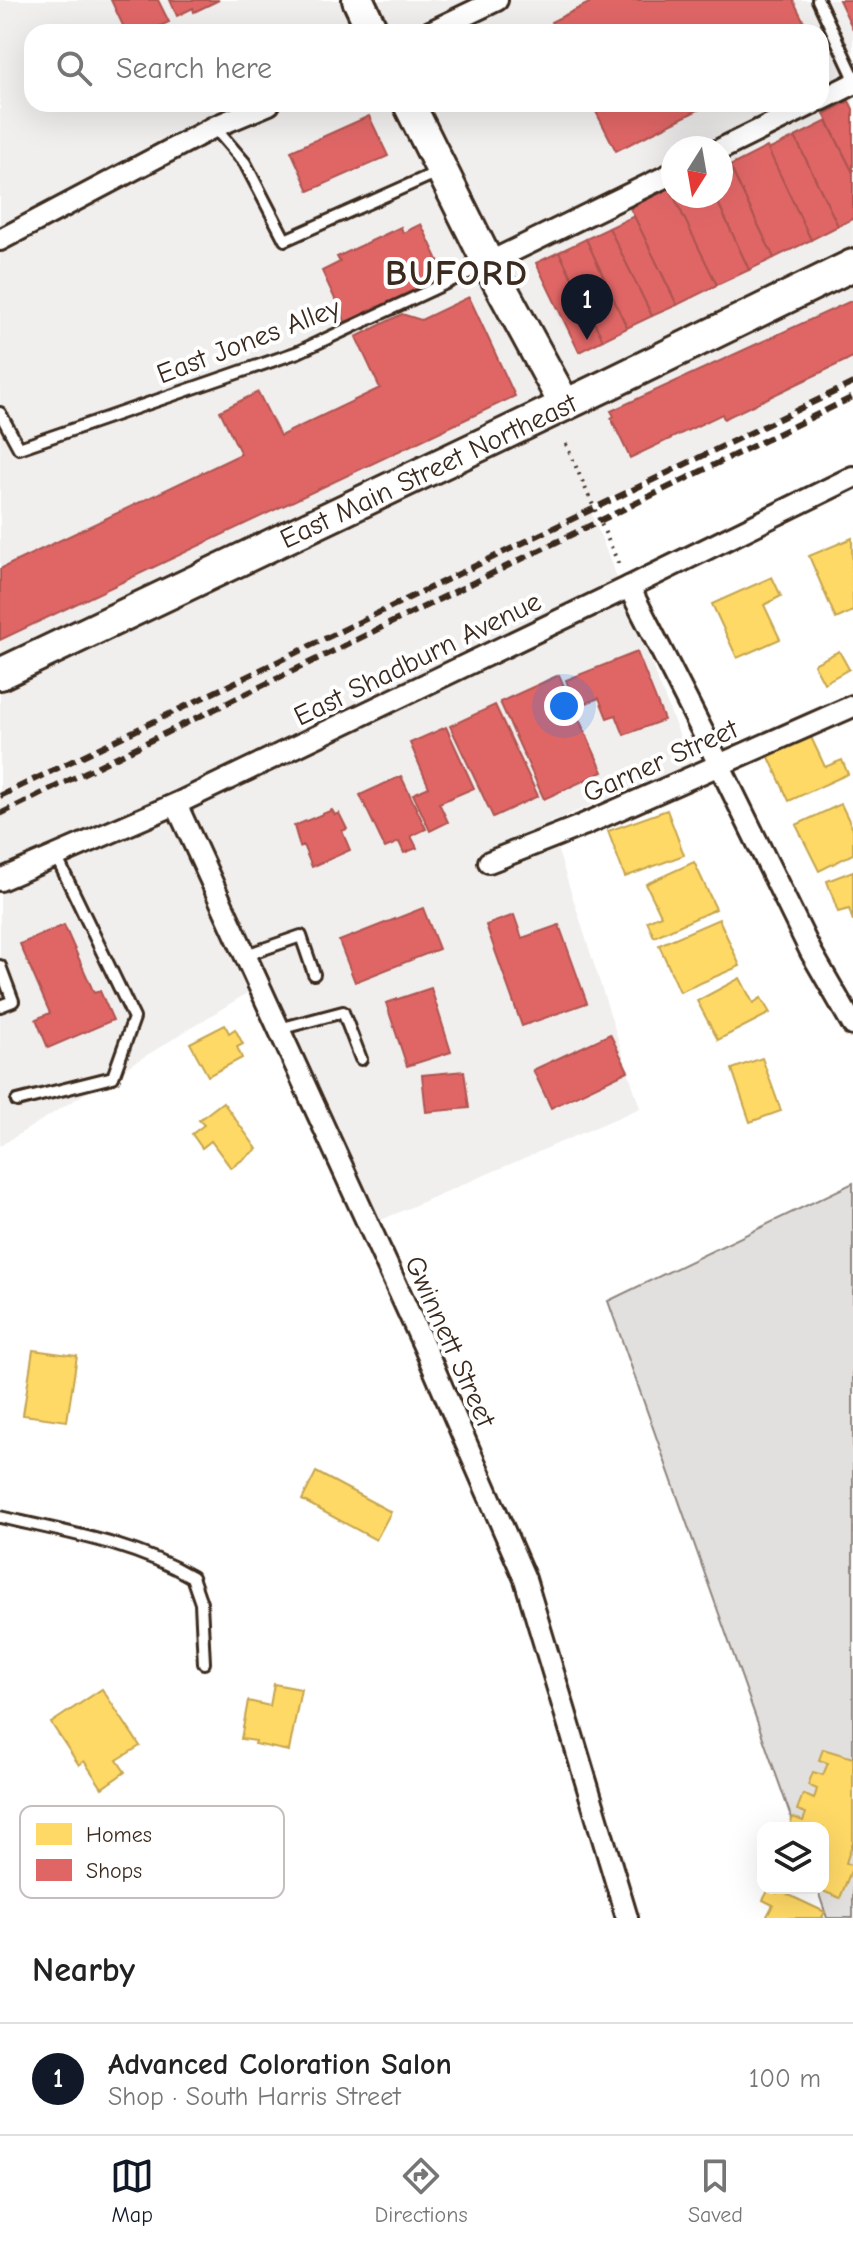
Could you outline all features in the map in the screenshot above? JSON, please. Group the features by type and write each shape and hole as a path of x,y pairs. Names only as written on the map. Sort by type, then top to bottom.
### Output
{"street":[{"path":"358,0 369,24"},
{"path":"447,24 497,0"},
{"path":"829,96 853,84"},
{"path":"0,240 214,127 250,112"},
{"path":"413,112 488,263 565,405"},
{"path":"733,143 796,112"},
{"path":"488,263 661,179"},
{"name":"East Main Street Northeast","path":"0,674 853,265"},
{"name":"East Shadburn Avenue","path":"0,880 176,804 853,477"},
{"path":"629,587 811,952 853,1025"},
{"name":"Garner Street","path":"489,862 583,825 853,706"},
{"name":"Gwinnett Street","path":"176,804 424,1346 525,1579 627,1918"}],"lane":[{"path":"818,0 853,75"},
{"path":"214,127 245,163 285,240 442,171"},
{"name":"East Jones Alley","path":"0,413 19,448 298,352 488,263"},
{"path":"17,1101 113,1077 134,1018 56,856"},
{"path":"246,955 301,936 314,974"},
{"path":"0,966 13,1001 0,1006"},
{"path":"279,1029 343,1012 361,1059"},
{"path":"0,1517 75,1534 161,1559 192,1577 201,1603 204,1663"}],"path":[{"path":"566,444 629,587"}],"shaded area":[{"path":"0,0 853,0 853,384 589,507 691,764 549,823 640,1108 358,1230 249,992 0,1146"},
{"path":"853,1183 853,1918 827,1918 819,1894 829,1894 829,1822 793,1822 608,1301"}],"building: Homes":[{"path":"852,538 853,611 836,619 809,556"},
{"path":"772,577 781,596 764,605 780,639 737,658 712,604"},
{"path":"839,651 849,669 824,683 814,664"},
{"path":"810,735 825,767 842,760 848,774 789,801 768,755"},
{"path":"841,804 853,829 853,854 819,871 796,825"},
{"path":"667,810 684,855 625,877 608,831"},
{"path":"694,862 716,909 654,937 647,921 661,915 646,884"},
{"path":"853,871 853,921 849,909 838,912 827,881"},
{"path":"719,919 740,966 680,992 659,945"},
{"path":"740,978 753,1003 761,998 770,1013 718,1040 697,1001"},
{"path":"225,1025 229,1033 235,1029 243,1044 237,1047 242,1058 208,1076 190,1043"},
{"path":"762,1058 781,1111 750,1122 732,1069"},
{"path":"223,1102 257,1149 231,1168 211,1141 202,1148 192,1134 204,1125 199,1120"},
{"path":"33,1350 77,1356 67,1421 23,1415"},
{"path":"316,1472 391,1512 376,1540 302,1500"},
{"path":"274,1684 301,1689 289,1751 241,1739 248,1701 270,1706"},
{"path":"102,1689 140,1746 117,1760 125,1772 102,1788 84,1761 79,1765 51,1723"},
{"path":"823,1749 853,1758 853,1841 846,1863 853,1866 840,1898 829,1894 829,1822 791,1822 793,1817 803,1821 806,1813 797,1810 803,1794 814,1799 817,1789 808,1785 813,1772 823,1775 828,1763 819,1760"},
{"path":"766,1894 787,1894 825,1912 824,1918 766,1918 773,1905 763,1900"}],"building: Shops":[{"path":"111,0 158,0 169,22 165,24 122,24"},
{"path":"170,0 219,0 177,16"},
{"path":"595,0 793,0 805,24 552,24"},
{"path":"839,0 853,0 853,29"},
{"path":"849,101 853,109 853,173 824,114"},
{"path":"596,112 694,112 616,151"},
{"path":"369,116 388,156 309,191 291,151"},
{"path":"827,121 853,173 853,219 838,226 795,137"},
{"path":"795,137 838,226 811,240 768,150"},
{"path":"767,147 811,240 774,258 733,172 733,164"},
{"path":"733,173 774,258 749,270 721,208 733,208"},
{"path":"661,192 661,208 680,208 717,285 677,305 630,208"},
{"path":"679,208 721,208 749,270 717,285"},
{"path":"634,216 677,305 652,316 609,228"},
{"path":"421,224 446,277 346,323 322,271 340,262 337,257 401,227 403,233"},
{"path":"609,228 652,316 627,328 586,239"},
{"path":"586,239 627,328 603,340 559,252"},
{"path":"559,252 603,340 579,352 536,263"},
{"path":"469,297 515,396 0,640 0,569 241,454 220,411 258,392 280,436 380,388 356,337 402,314 421,320"},
{"path":"853,300 853,357 724,419 722,414 630,458 611,418 614,416 611,411"},
{"path":"637,652 664,720 624,735 616,715 607,718 599,698 576,707 566,680"},
{"path":"559,675 603,772 544,799 500,702"},
{"path":"495,705 538,796 493,817 450,726"},
{"path":"446,727 474,788 439,803 448,822 430,831 413,794 429,787 410,743"},
{"path":"401,776 426,829 411,836 417,848 404,853 399,842 385,848 360,795"},
{"path":"332,810 335,815 339,813 347,829 342,831 350,850 312,867 303,845 300,847 294,826"},
{"path":"423,908 439,949 355,982 339,941"},
{"path":"514,915 522,938 559,925 587,1003 522,1026 486,925"},
{"path":"64,925 94,993 100,991 113,1020 48,1048 36,1019 50,1013 20,944"},
{"path":"431,988 451,1052 407,1066 386,1003"},
{"path":"610,1034 628,1071 551,1108 533,1070"},
{"path":"464,1071 469,1108 426,1112 422,1075"}],"railway":[{"path":"0,796 853,383"},
{"path":"0,814 853,397"}],"place":[{"name":"Advanced Coloration Salon","path":"587,340"}],"district":[{"name":"BUFORD","path":"457,272"}]}
